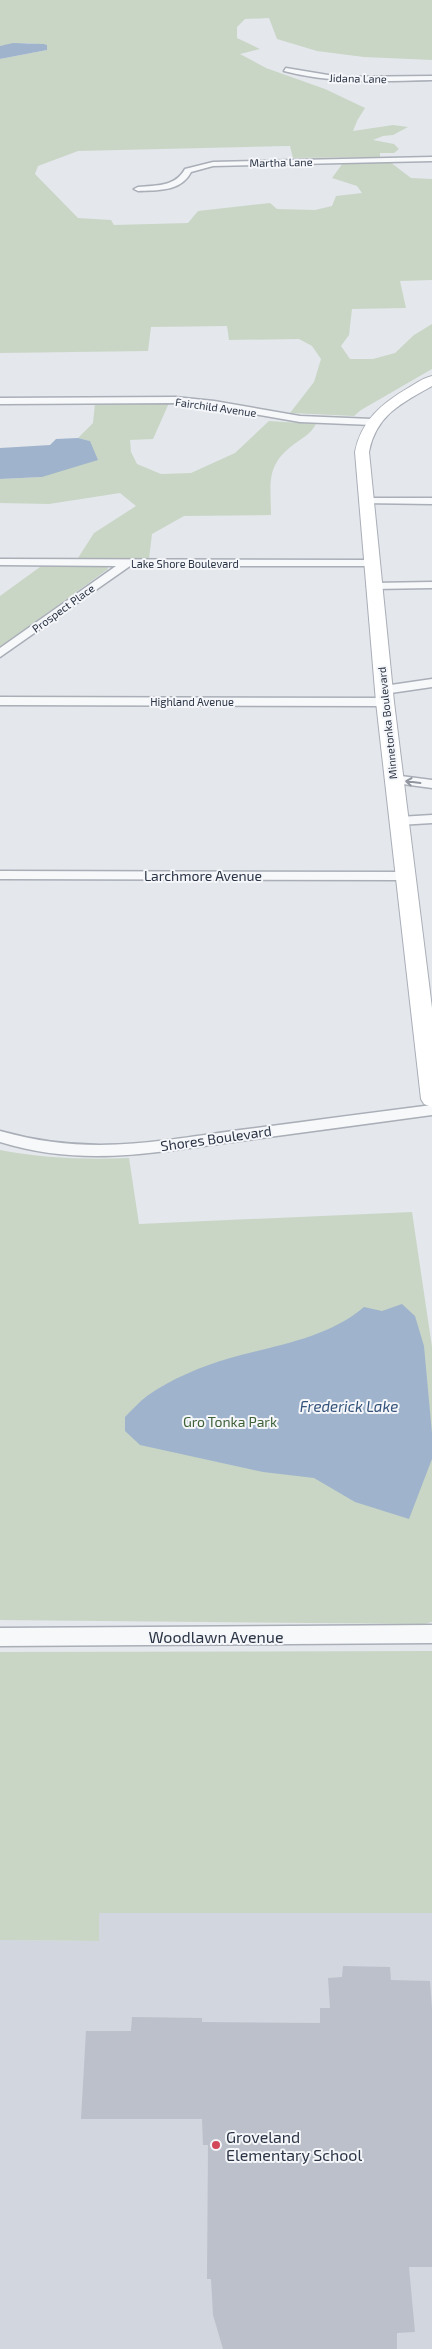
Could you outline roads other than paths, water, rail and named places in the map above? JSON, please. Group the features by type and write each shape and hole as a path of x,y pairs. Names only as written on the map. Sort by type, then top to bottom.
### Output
{"main road":[{"name":"Minnetonka Boulevard","path":"432,380 387,408 372,422 363,439 365,501 384,696 406,876 426,1001 432,1097"}],"street":[{"name":"Jidana Lane","path":"286,70 305,76 432,78"},
{"path":"255,162 256,154"},
{"name":"Martha Lane","path":"138,190 161,188 179,183 184,180 188,172 202,165 255,162 432,159"},
{"name":"Fairchild Avenue","path":"0,401 175,400 214,404 300,419 372,422"},
{"path":"365,501 432,501"},
{"name":"Lake Shore Boulevard","path":"0,562 371,563"},
{"name":"Prospect Place","path":"0,653 127,563"},
{"path":"373,586 432,585"},
{"path":"384,696 432,683"},
{"name":"Highland Avenue","path":"0,701 384,696"},
{"path":"393,779 432,784"},
{"path":"399,821 432,819"},
{"name":"Larchmore Avenue","path":"0,875 406,876"},
{"name":"Shores Boulevard","path":"0,1136 17,1142 59,1149 87,1152 124,1151 432,1110"},
{"name":"Woodlawn Avenue","path":"0,1637 432,1634"}],"water":[{"path":"13,43 44,44 47,45 47,50 0,59 0,46"},
{"path":"78,438 90,441 98,460 42,477 0,479 0,448 50,445 56,439"},
{"name":"Frederick Lake","path":"402,1304 415,1316 424,1346 432,1433 432,1459 409,1519 355,1502 314,1478 263,1472 140,1445 125,1431 125,1417 141,1401 166,1384 187,1374 219,1361 283,1345 317,1334 349,1318 364,1307 382,1311"}],"place":[{"name":"Groveland Elementary School","path":"216,2145"}],"park label":[{"name":"Gro Tonka Park","path":"230,1421"}]}
